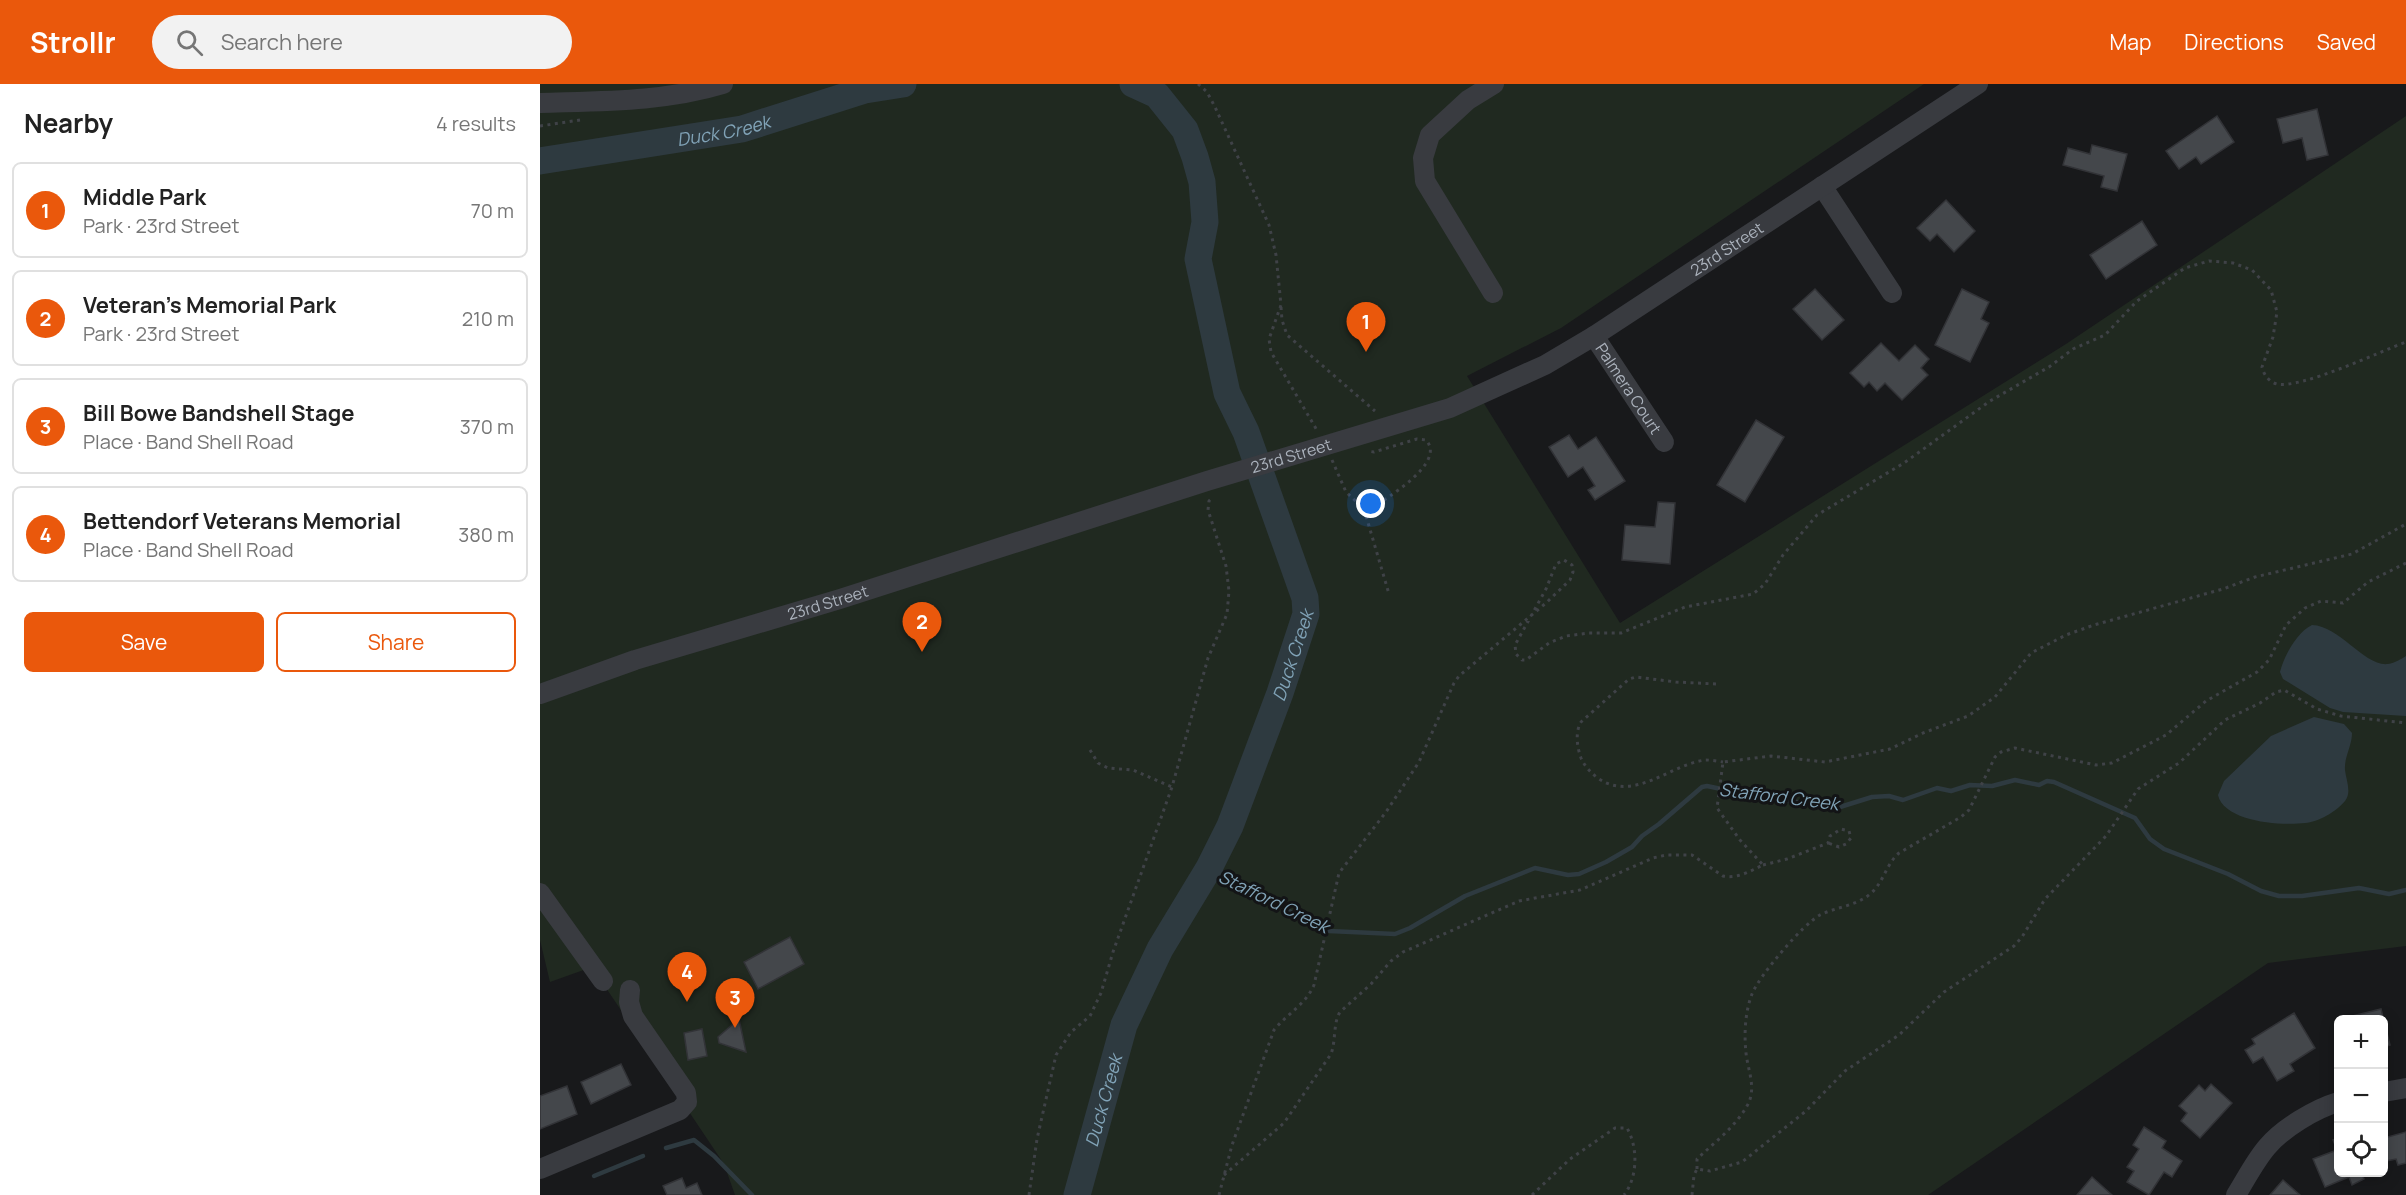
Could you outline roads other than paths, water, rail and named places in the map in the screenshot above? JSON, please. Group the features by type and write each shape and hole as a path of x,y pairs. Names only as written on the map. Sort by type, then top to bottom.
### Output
{"street":[{"path":"540,103 620,101 674,96 723,84"},
{"path":"1493,293 1425,181 1423,158 1430,135 1468,100 1494,84"},
{"name":"23rd Street","path":"540,694 634,660 1359,443 1470,399 1545,365 1594,336 1978,84"},
{"path":"1822,186 1892,293"},
{"name":"Palmera Court","path":"1594,336 1664,442"},
{"path":"540,893 603,981"},
{"path":"540,1169 680,1110 687,1102 686,1093 633,1016 630,990"},
{"path":"2388,1091 2406,1088"},
{"path":"2236,1195 2267,1146 2294,1124 2321,1107 2334,1103"}],"waterway":[{"name":"Duck Creek","path":"540,161 742,129 865,90 903,84"},
{"name":"Duck Creek","path":"1077,1195 1124,1025 1160,949 1209,868 1230,826 1280,693 1306,614 1305,598 1246,432 1227,393 1198,259 1205,222 1202,182 1195,157 1185,130 1157,95 1133,84"},
{"name":"Stafford Creek","path":"1209,868 1221,872 1312,924 1329,931 1395,934 1410,928 1465,896 1535,868 1568,875 1579,874 1606,862 1632,847 1642,836 1702,787 1707,786 1764,798 1840,807 1872,797 1889,796 1903,800 1937,788 1951,791 1970,785 1992,786 2015,780 2039,785 2047,781 2054,782 2135,818 2150,839 2164,849 2228,874 2261,891 2279,896 2302,896 2359,888 2389,894 2406,890"},
{"path":"666,1148 694,1140 714,1156 752,1195"},
{"path":"594,1176 643,1156"}],"place":[{"name":"Middle Park","path":"1366,352"},
{"name":"Veteran's Memorial Park","path":"922,652"},
{"name":"Bettendorf Veterans Memorial","path":"687,1002"},
{"name":"Bill Bowe Bandshell Stage","path":"735,1028"}]}
